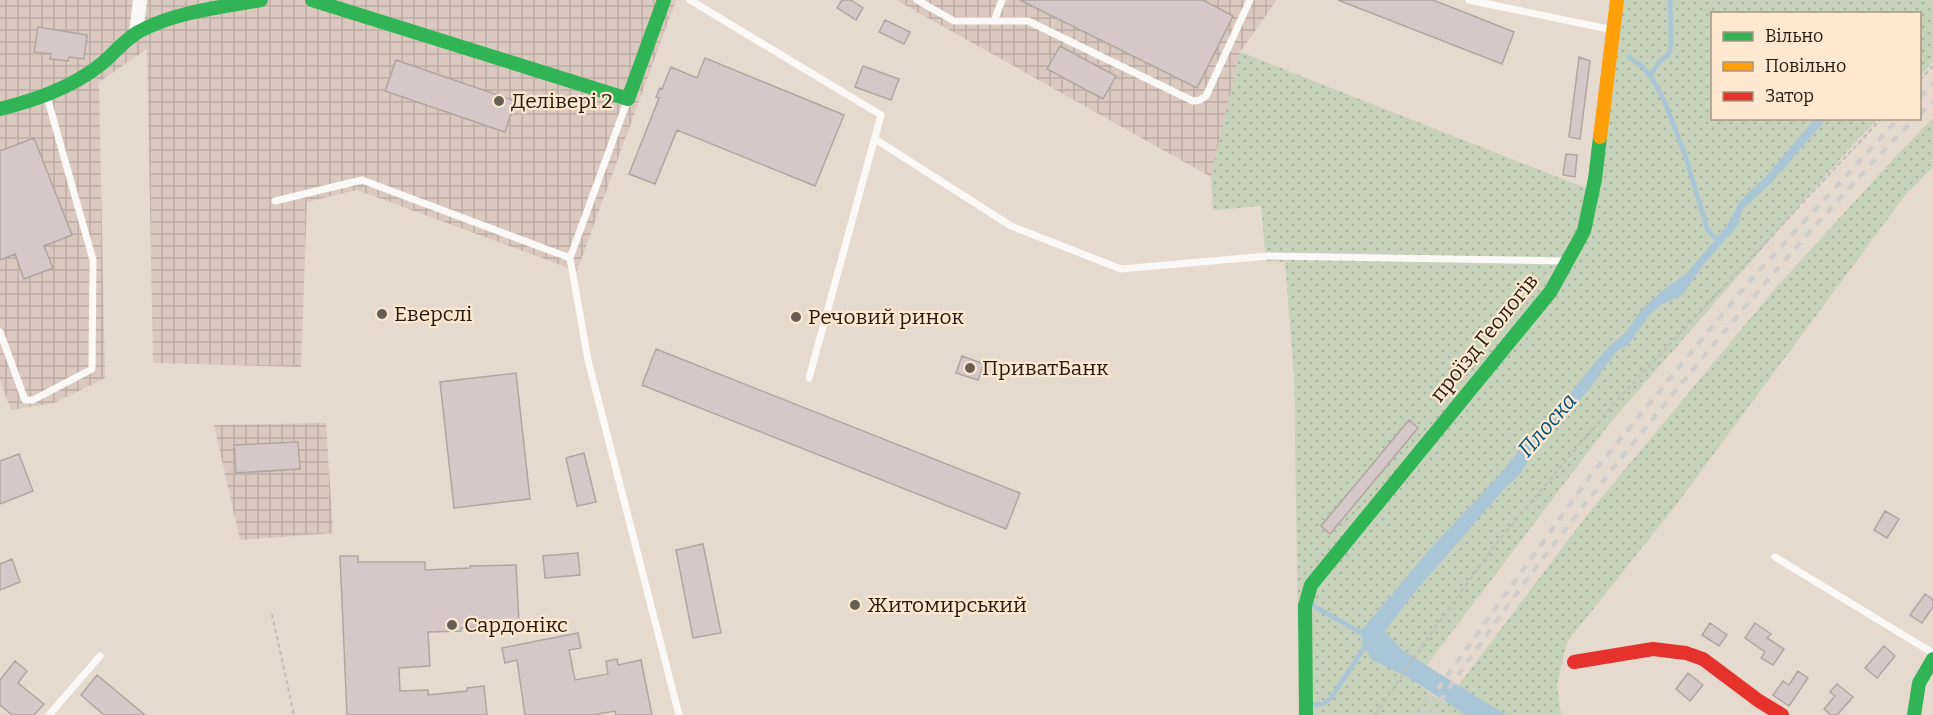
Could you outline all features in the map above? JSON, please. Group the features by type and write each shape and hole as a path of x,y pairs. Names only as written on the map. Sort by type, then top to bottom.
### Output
{"street":[{"path":"136,33 140,0"},
{"path":"0,110 68,85 98,66 136,33 160,22 261,0"},
{"path":"312,0 628,99 664,0"},
{"name":"проїзд Геологів","path":"1306,715 1305,606 1311,585 1529,320 1551,291 1584,231 1593,189 1617,0"},
{"path":"1574,662 1653,649 1686,653 1703,659 1759,701 1782,715"},
{"path":"1914,715 1919,683 1933,659"}],"lane":[{"path":"690,0 881,115 809,378"},
{"path":"917,0 954,21 1028,21 1193,101 1206,96 1250,0"},
{"path":"993,21 1002,0"},
{"path":"1469,0 1613,30"},
{"path":"0,332 25,400 33,400 92,369 93,260 47,94"},
{"path":"628,99 570,258 588,360 679,715"},
{"path":"874,139 1011,226 1121,269 1268,256 1567,261"},
{"path":"275,201 362,180 570,258"},
{"path":"1775,557 1933,654"},
{"path":"49,715 100,656"}],"path":[{"path":"1921,79 1933,66"},
{"path":"1375,715 1496,545 1612,406 1880,120"},
{"path":"272,614 294,715"}],"shaded area":[{"path":"0,0 676,0 577,271 357,190 307,202 301,367 153,363 147,49 99,82 105,378 54,403 11,410 0,380"},
{"path":"896,0 1277,0 1240,52 1211,177"},
{"path":"326,423 333,533 240,540 214,425"}],"green space":[{"path":"1621,0 1933,0 1933,62 1921,75 1921,12 1711,12 1711,120 1877,120 1856,141 1610,423 1414,682 1445,703 1587,515 1774,290 1933,118 1933,167 1906,194 1676,505 1567,642 1557,685 1561,715 1306,715 1298,629 1294,375 1285,262 1266,261 1261,206 1213,210 1211,177 1240,52 1598,193"}],"water":[{"name":"Плоска","path":"1814,120 1825,120 1771,183 1742,210 1738,225 1704,264 1682,295 1661,305 1649,315 1629,344 1615,353 1587,392 1538,446 1519,475 1414,593 1385,631 1402,650 1506,715 1466,715 1404,675 1372,660 1362,644 1362,630 1429,550 1563,402 1606,349 1626,332 1641,310 1664,289 1687,273 1728,224 1739,202 1767,175"}],"building":[{"path":"842,0 851,0 863,8 856,20 837,8"},
{"path":"1020,0 1203,0 1233,16 1197,88"},
{"path":"1338,0 1433,0 1514,32 1502,64"},
{"path":"885,20 910,32 904,44 879,32"},
{"path":"38,27 87,35 84,59 69,57 68,61 50,59 51,54 34,52"},
{"path":"1060,46 1116,76 1103,99 1047,69"},
{"path":"1579,57 1590,61 1580,139 1569,137"},
{"path":"705,58 844,115 815,186 677,130 655,184 629,174 659,98 656,97 671,67 697,78"},
{"path":"396,60 515,101 505,132 385,91"},
{"path":"863,66 899,79 891,100 855,87"},
{"path":"34,138 72,235 44,246 53,268 24,279 15,254 0,260 0,151"},
{"path":"1566,154 1577,155 1575,177 1563,175"},
{"path":"656,349 1020,493 1006,529 642,385"},
{"path":"962,356 984,364 978,380 956,373"},
{"path":"516,373 530,499 454,508 440,382"},
{"path":"1409,420 1418,428 1330,534 1321,526"},
{"path":"298,442 300,469 236,473 234,445"},
{"path":"584,453 596,502 577,506 566,458"},
{"path":"19,454 33,491 0,504 0,461"},
{"path":"1885,511 1899,519 1887,538 1874,530"},
{"path":"703,544 721,633 693,638 676,550"},
{"path":"578,553 580,575 545,578 543,556"},
{"path":"340,556 358,556 358,562 425,562 425,570 516,565 519,622 489,623 490,627 461,628 461,631 428,632 430,666 399,668 400,691 428,690 428,695 467,691 467,688 484,686 487,715 347,715"},
{"path":"12,559 20,582 0,590 0,564"},
{"path":"1925,594 1933,600 1933,607 1922,623 1910,615"},
{"path":"1710,623 1727,635 1719,646 1702,635"},
{"path":"1755,623 1771,634 1767,638 1784,649 1773,665 1761,658 1765,652 1745,638"},
{"path":"578,633 581,648 569,650 575,680 608,674 606,661 617,659 618,665 641,660 652,715 616,715 615,711 592,715 525,715 517,660 505,663 502,648"},
{"path":"1884,646 1895,656 1877,678 1865,668"},
{"path":"15,661 27,671 18,683 44,704 34,715 12,715 0,705 0,680"},
{"path":"1798,671 1808,678 1789,706 1773,695 1783,681 1789,685"},
{"path":"1688,673 1703,685 1690,701 1676,689"},
{"path":"97,675 145,715 104,715 81,695"},
{"path":"1837,684 1853,697 1837,715 1831,715 1824,709 1835,696 1830,692"}],"waterway":[{"path":"1650,76 1659,62 1669,54 1670,0"},
{"path":"1629,57 1642,66 1664,100 1685,155 1708,231 1715,238"},
{"path":"1310,604 1365,635"},
{"path":"1312,705 1323,704 1331,698 1366,645"}],"railway":[{"path":"1921,96 1933,83"},
{"path":"1921,113 1933,101"},
{"path":"1419,715 1591,475 1748,283 1897,120"},
{"path":"1431,715 1534,570 1676,391 1810,232 1913,120"}],"traffic: fast":[{"path":"0,109 65,87 89,73 138,32 152,25 198,11 261,0"},
{"path":"312,0 628,99 664,0"},
{"path":"1306,715 1305,606 1311,585 1551,291 1584,231 1595,179 1600,137"},
{"path":"1914,715 1919,683 1933,659"}],"traffic: slow":[{"path":"1600,137 1617,0"}],"traffic: jam":[{"path":"1574,662 1653,649 1686,653 1703,659 1759,701 1782,715"}],"place":[{"name":"Делівері 2","path":"499,101"},
{"name":"Еверслі","path":"382,314"},
{"name":"Речовий ринок","path":"796,317"},
{"name":"ПриватБанк","path":"970,368"},
{"name":"Житомирський","path":"855,605"},
{"name":"Сардонікс","path":"452,625"}]}
